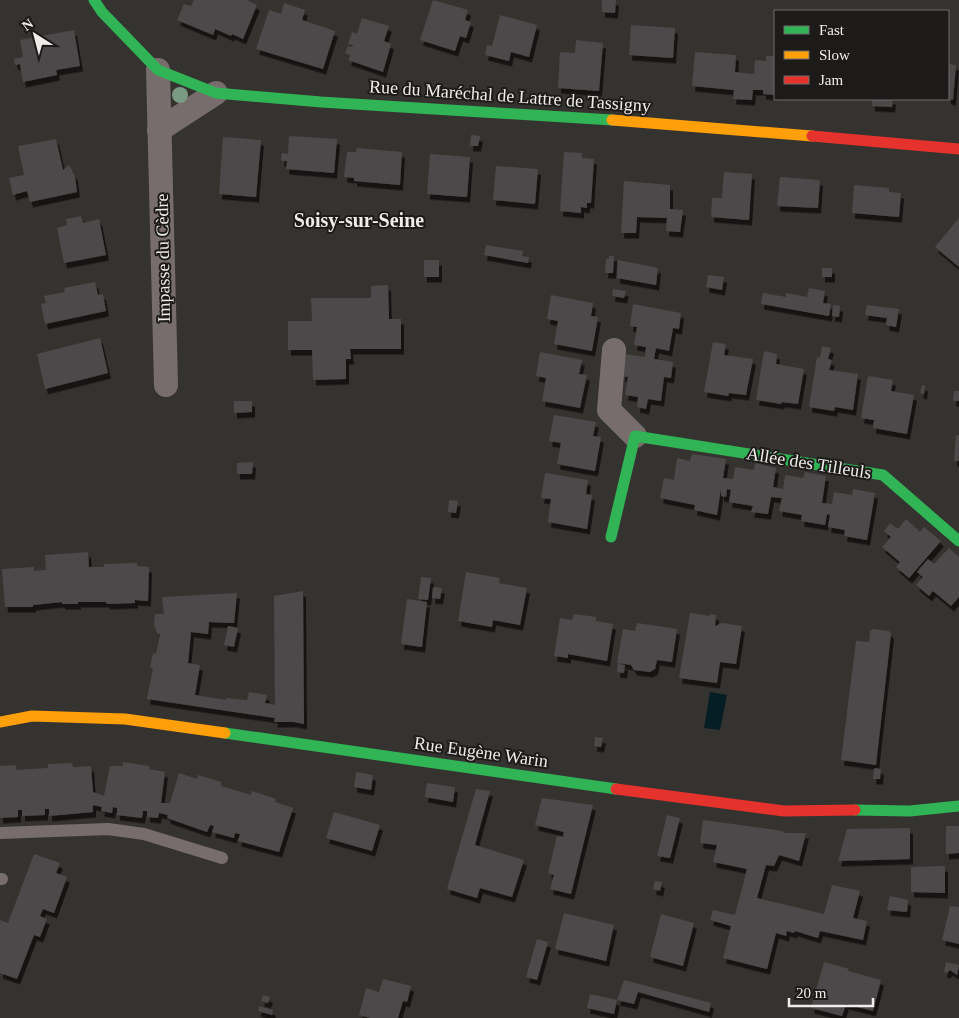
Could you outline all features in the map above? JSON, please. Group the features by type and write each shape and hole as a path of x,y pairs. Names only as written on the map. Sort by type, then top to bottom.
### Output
{"street":[{"name":"Rue du Maréchal de Lattre de Tassigny","path":"94,0 102,12 158,70 216,93 322,102 688,125 959,149"},
{"name":"Impasse du Cèdre","path":"158,70 166,385"},
{"path":"159,130 216,93"},
{"path":"611,537 635,436 609,410 614,350"},
{"name":"Allée des Tilleuls","path":"635,436 883,475 959,541"},
{"name":"Rue Eugène Warin","path":"0,722 32,716 125,719 664,796 784,811 910,811 959,806"}],"lane":[{"path":"0,833 108,829 144,834 222,858"}],"water":[{"path":"710,692 727,695 720,730 704,728"}],"building":[{"path":"194,0 247,0 257,5 243,39 215,29 213,35 177,20 184,4 191,6"},
{"path":"433,0 468,10 465,20 471,22 466,38 460,36 455,51 420,40"},
{"path":"602,0 616,0 615,13 602,12"},
{"path":"284,3 305,10 302,20 335,31 323,69 256,49 269,10 281,14"},
{"path":"500,15 537,25 529,57 511,52 509,61 485,55 487,45 492,46"},
{"path":"362,18 389,26 384,41 391,44 383,72 348,60 350,55 345,53 348,46 352,47 353,45 348,44 352,32 357,34"},
{"path":"631,25 675,28 673,58 629,55"},
{"path":"74,30 80,66 56,70 57,75 23,82 20,64 15,65 14,59 23,57 20,40"},
{"path":"576,40 603,43 599,91 558,88 560,52 575,53"},
{"path":"695,52 736,55 735,72 754,74 755,60 766,61 766,56 774,56 774,95 763,94 763,90 753,90 752,100 733,99 734,90 692,86"},
{"path":"949,64 956,65 953,100 949,99"},
{"path":"872,100 893,100 892,107 872,106"},
{"path":"471,135 480,136 478,146 470,146"},
{"path":"289,136 337,139 334,173 286,169 287,161 281,161 282,153 288,154"},
{"path":"223,137 261,140 256,197 219,194"},
{"path":"56,139 63,170 69,165 75,176 77,192 30,202 27,191 13,195 9,178 24,175 18,146"},
{"path":"357,148 402,152 400,185 354,181 354,178 344,177 347,152 356,152"},
{"path":"564,152 582,153 582,158 594,159 591,203 587,203 587,208 581,207 581,213 560,211"},
{"path":"430,154 470,157 467,197 427,194"},
{"path":"496,166 538,169 535,204 493,200"},
{"path":"724,172 752,174 749,220 711,217 712,198 722,198"},
{"path":"780,177 820,180 818,208 777,206"},
{"path":"624,181 670,185 670,209 683,210 680,232 666,231 667,218 637,217 636,233 621,233"},
{"path":"854,185 889,188 889,192 901,193 899,217 852,213"},
{"path":"81,216 83,223 99,219 106,255 64,263 57,228 67,225 66,219"},
{"path":"959,218 959,267 935,247"},
{"path":"486,245 523,251 522,256 529,257 528,263 484,255"},
{"path":"609,256 614,256 613,273 605,273 606,259 609,259"},
{"path":"424,260 439,260 439,277 424,277"},
{"path":"618,260 658,268 656,285 617,278"},
{"path":"822,268 832,268 832,277 822,277"},
{"path":"708,275 724,277 722,290 706,287"},
{"path":"95,282 98,295 103,294 106,311 45,324 41,304 46,303 44,296 65,292 64,288"},
{"path":"388,285 389,319 401,319 401,349 350,349 351,359 346,359 346,379 313,380 312,350 288,350 288,321 312,321 311,298 371,298 371,286"},
{"path":"809,288 825,291 823,303 831,304 829,316 761,304 763,293 786,297 786,293 807,297"},
{"path":"613,289 626,291 624,298 612,296"},
{"path":"551,295 593,303 591,316 598,317 592,351 554,344 558,321 547,319"},
{"path":"633,304 681,313 679,329 673,328 669,351 656,348 654,359 673,362 671,378 664,377 661,401 648,399 646,409 637,407 638,397 625,395 628,377 622,376 625,354 645,357 646,347 634,345 637,327 630,326"},
{"path":"833,305 840,306 839,317 832,316"},
{"path":"867,305 899,309 896,327 886,325 887,318 865,315"},
{"path":"100,338 108,373 45,389 37,354"},
{"path":"713,342 726,344 724,355 753,359 746,395 729,393 728,396 704,392"},
{"path":"822,346 831,348 828,359 832,360 829,370 858,374 853,410 835,407 834,411 809,407 817,357 820,358"},
{"path":"764,351 777,354 776,364 804,369 798,404 782,402 781,404 756,400"},
{"path":"540,352 582,360 579,374 587,375 580,408 542,401 546,378 536,376"},
{"path":"868,376 893,380 891,391 914,395 907,434 873,428 874,420 861,418"},
{"path":"922,385 925,386 924,394 920,393"},
{"path":"954,391 959,391 959,401 953,401"},
{"path":"234,401 252,401 252,412 234,413"},
{"path":"554,415 596,422 593,436 601,437 595,471 557,464 561,443 549,441"},
{"path":"956,435 959,435 959,461 954,461"},
{"path":"692,454 726,459 723,478 733,479 735,467 754,470 755,463 776,468 773,487 783,489 785,475 803,478 805,472 826,476 822,503 832,504 834,492 852,495 853,489 875,493 867,540 844,536 845,530 828,527 830,515 827,514 825,525 801,521 802,515 779,511 782,498 771,497 768,514 751,512 753,506 729,502 731,490 727,489 726,497 721,496 721,488 717,515 694,510 695,505 660,498 664,478 674,480 677,458 690,461"},
{"path":"253,462 252,474 237,474 237,463"},
{"path":"545,473 588,480 586,494 592,495 587,529 548,522 551,499 541,498"},
{"path":"449,500 458,501 456,513 448,512"},
{"path":"906,519 920,532 924,527 941,541 909,578 896,567 900,562 882,547 891,537 884,531 890,523 898,529"},
{"path":"949,548 959,557 959,597 951,606 933,591 929,596 916,585 923,577 917,572 928,559 934,564"},
{"path":"88,552 89,567 104,567 104,564 137,563 137,566 149,567 148,601 135,600 135,603 107,604 106,602 78,602 78,604 62,604 62,602 33,605 33,607 5,607 2,569 34,567 34,571 46,570 45,555"},
{"path":"466,572 500,578 499,583 527,588 520,625 493,620 492,627 458,621"},
{"path":"421,577 431,578 428,600 418,599"},
{"path":"433,587 442,588 440,599 432,598"},
{"path":"303,591 304,724 274,722 275,718 147,699 153,668 150,667 153,653 156,654 160,635 157,633 154,624 155,614 164,614 162,597 237,593 234,623 209,622 208,634 191,632 188,663 200,665 195,695 226,700 226,698 247,700 249,692 267,695 265,703 275,705 274,596"},
{"path":"407,599 427,602 422,647 401,644"},
{"path":"690,613 716,615 715,626 722,623 742,626 736,664 720,662 717,683 679,678"},
{"path":"574,614 596,617 596,621 613,624 607,661 568,654 568,658 554,656 560,618 572,620"},
{"path":"637,623 677,629 672,662 657,660 655,669 650,672 634,670 631,665 617,663 623,629 635,631"},
{"path":"228,626 238,628 234,647 224,645"},
{"path":"873,629 889,631 891,634 876,765 841,760 856,641 869,642 870,631"},
{"path":"618,664 625,665 624,673 617,672"},
{"path":"595,737 603,738 601,747 594,746"},
{"path":"123,762 149,766 149,769 165,772 161,803 170,803 179,773 197,779 198,775 221,782 221,786 251,795 252,791 276,799 275,802 293,808 279,852 238,841 240,834 235,833 234,838 212,832 214,826 210,825 207,832 167,818 168,815 159,813 158,818 147,817 147,811 143,811 142,818 117,815 117,808 113,807 112,813 101,811 102,807 93,805 93,812 49,816 49,809 45,809 45,815 22,816 22,810 18,810 18,817 0,818 0,766 16,765 16,770 48,768 48,764 72,763 73,767 91,766 93,792 104,796 110,766 123,766"},
{"path":"874,768 881,769 880,779 873,779"},
{"path":"356,772 373,775 371,790 354,787"},
{"path":"427,783 455,787 453,802 425,797"},
{"path":"476,789 490,791 475,845 524,860 512,897 480,888 477,898 447,889"},
{"path":"542,798 593,805 571,894 550,889 554,875 548,873 557,836 563,837 564,832 535,825"},
{"path":"334,812 380,825 372,851 326,838"},
{"path":"667,815 680,818 670,858 657,856"},
{"path":"703,820 776,830 784,833 806,833 799,861 779,855 774,866 766,865 757,898 824,914 832,885 860,891 853,918 867,921 863,940 820,931 818,938 795,931 794,933 787,931 786,936 776,933 767,969 723,958 731,926 710,920 713,910 735,915 747,869 713,862 717,845 700,843"},
{"path":"946,826 959,826 959,853 946,854"},
{"path":"910,828 910,859 838,861 847,829"},
{"path":"34,854 60,863 56,873 67,877 54,913 43,909 40,916 47,919 40,937 34,935 17,979 0,973 0,920 8,923"},
{"path":"945,866 945,893 911,892 911,867"},
{"path":"655,881 662,882 660,891 653,889"},
{"path":"890,896 908,900 907,912 887,910"},
{"path":"950,906 959,907 959,944 942,940"},
{"path":"564,913 614,925 606,961 555,949"},
{"path":"661,914 694,923 683,966 650,957"},
{"path":"537,939 548,942 537,980 526,977"},
{"path":"824,962 881,980 873,1011 846,1004 842,1016 811,1008"},
{"path":"946,962 959,965 957,975 950,970 947,973 944,972"},
{"path":"383,979 411,986 407,1002 403,1001 398,1018 370,1018 359,1015 366,988 379,992"},
{"path":"624,980 711,1003 709,1012 638,992 634,1004 617,1000"},
{"path":"590,994 617,1000 614,1014 587,1008"},
{"path":"263,995 270,997 268,1003 261,1001"},
{"path":"259,1006 273,1010 272,1015 258,1011"}],"traffic: fast":[{"path":"94,0 102,12 158,70 216,93 321,102 612,120"},
{"path":"611,537 635,436 883,475 959,541"},
{"path":"225,733 616,789"},
{"path":"855,810 910,811 959,806"}],"traffic: slow":[{"path":"612,120 812,136"},
{"path":"0,722 32,716 125,719 225,733"}],"traffic: jam":[{"path":"812,136 959,149"},
{"path":"616,789 784,811 855,810"}],"district":[{"name":"Soisy-sur-Seine","path":"359,220"}]}
